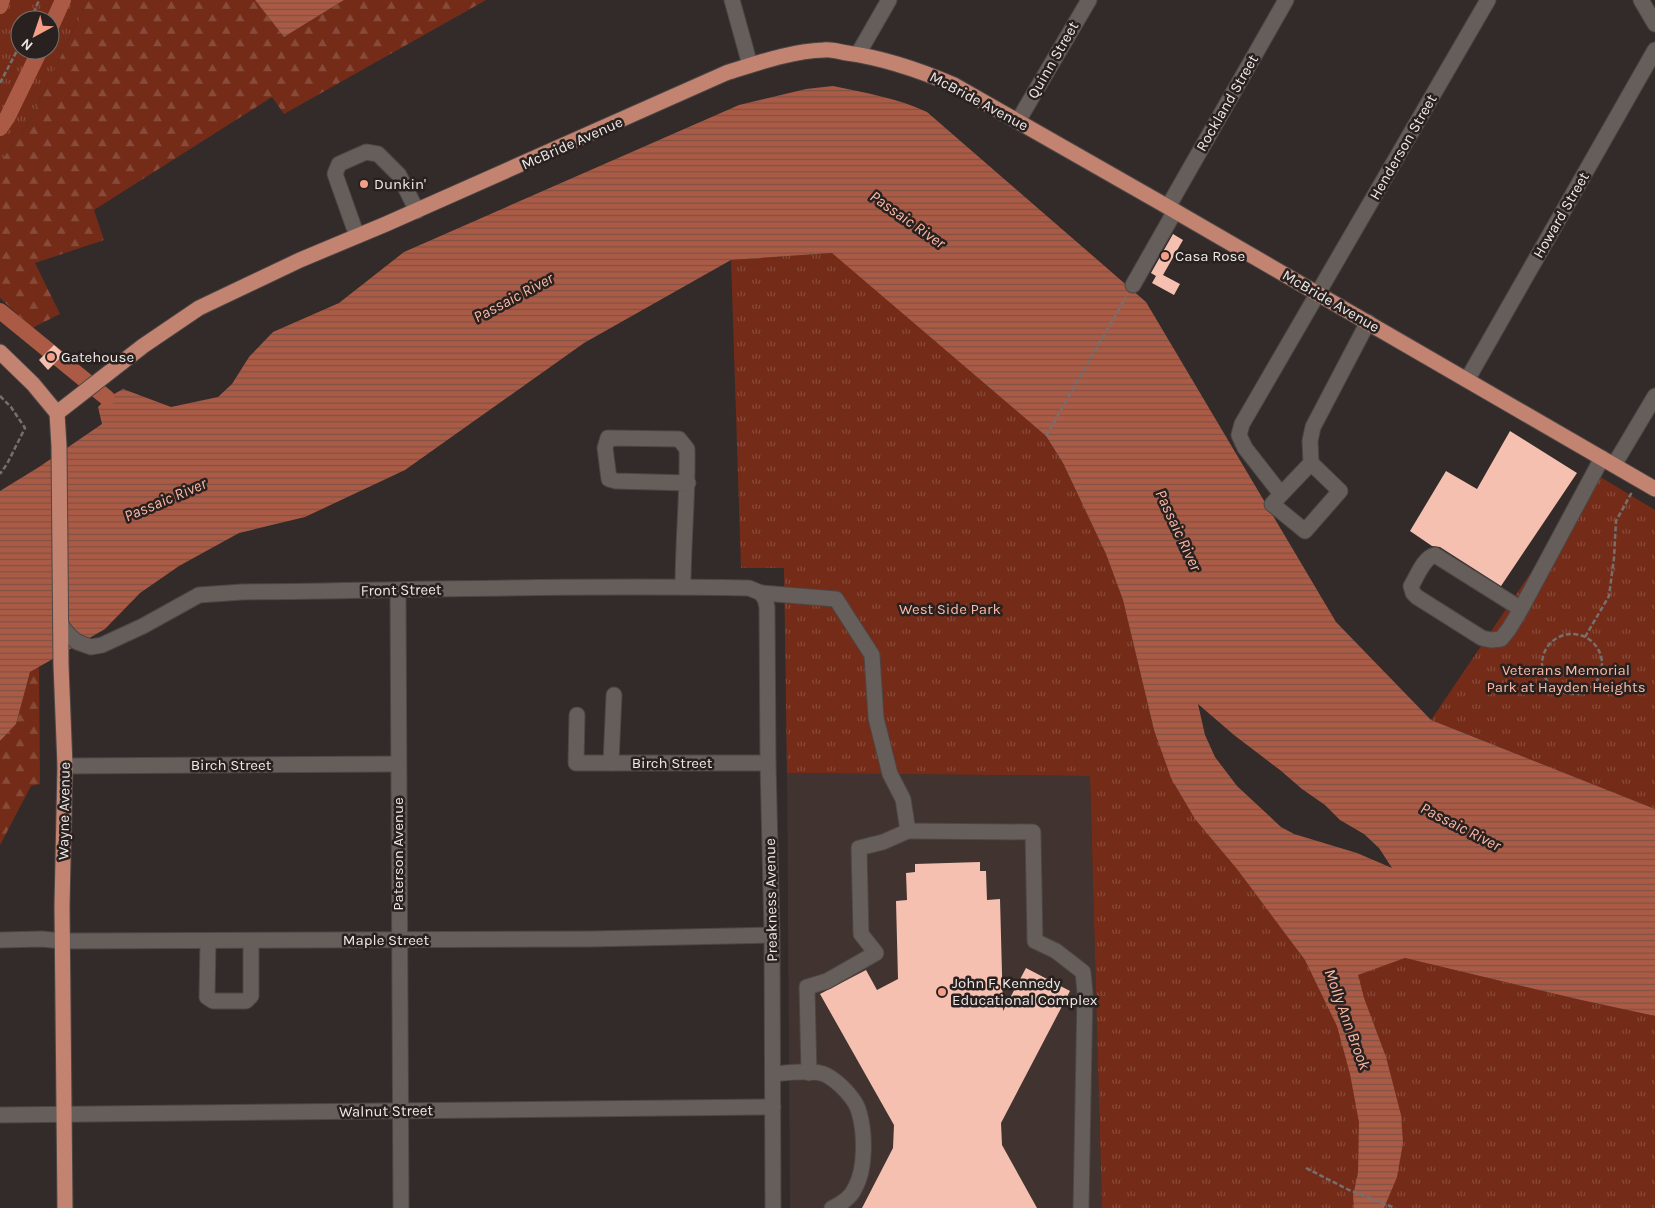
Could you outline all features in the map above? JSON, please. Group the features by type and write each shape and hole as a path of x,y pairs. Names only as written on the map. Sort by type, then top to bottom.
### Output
{"main road":[{"name":"McBride Avenue","path":"57,413 143,346 199,308 300,260 417,211 726,73 792,54 825,50 858,54 917,69 954,85 1318,293 1655,489"},
{"path":"0,352 33,384 57,413"},
{"name":"Wayne Avenue","path":"57,413 64,766 62,941 64,1208"}],"street":[{"path":"732,0 750,65"},
{"path":"858,54 889,0"},
{"name":"Quinn Street","path":"1018,121 1089,0"},
{"name":"Rockland Street","path":"1133,285 1172,209 1286,0"},
{"name":"Henderson Street","path":"1282,494 1245,448 1239,435 1242,424 1488,0"},
{"path":"1642,1 1655,24"},
{"name":"Howard Street","path":"1466,380 1655,50"},
{"path":"357,236 335,174 336,167 339,164 366,152 378,154 399,175 417,211"},
{"path":"1311,463 1272,504 1305,531 1340,491 1311,463 1310,441 1313,427 1368,322"},
{"path":"1520,609 1435,555 1430,556 1426,561 1411,586 1413,594 1417,597 1482,638 1491,640 1501,639 1509,630 1608,462 1655,396"},
{"path":"683,587 688,483 687,448 679,439 608,438 605,448 609,479 616,481 688,483"},
{"name":"Front Street","path":"61,626 77,642 91,647 102,645 114,641 199,596 242,592 683,587 748,588 761,594 836,599 872,655 876,718 890,774 903,800 908,831"},
{"name":"Paterson Avenue","path":"398,590 398,940 401,1208"},
{"name":"Preakness Avenue","path":"761,594 767,607 772,935 772,1208"},
{"path":"611,763 614,695"},
{"name":"Birch Street","path":"577,715 576,763 768,763"},
{"name":"Birch Street","path":"64,766 398,764"},
{"path":"809,1073 807,988 827,980 876,954 861,934 859,848 883,842 908,831 1033,832 1035,941 1056,951 1083,972 1085,993 1081,1208"},
{"name":"Maple Street","path":"0,940 591,939 772,935"},
{"path":"208,941 207,996 213,1001 246,1001 251,996 251,940"},
{"path":"772,1074 826,1074 847,1092 859,1110 863,1131 862,1164 855,1188 841,1204 832,1208"},
{"name":"Walnut Street","path":"0,1115 773,1107"}],"path":[{"path":"0,82 12,60"},
{"path":"1046,436 1133,285"},
{"path":"0,396 11,407 25,428 0,474"},
{"path":"1585,637 1609,596 1616,521 1640,480"},
{"path":"1568,634 1585,637 1593,643 1599,652 1602,662 1600,676 1594,684 1582,692 1572,694 1557,690 1549,683 1543,671 1542,661 1545,651 1551,642 1558,637 1568,634"},
{"path":"1306,1168 1349,1190 1395,1208"}],"shaded area":[{"name":"John F. Kennedy Educational Complex","path":"787,773 1090,776 1102,1208 790,1208"}],"green space":[{"path":"0,0 88,0 60,58 60,10 10,10 10,60 59,60 26,128 0,162"},
{"path":"88,0 255,0 284,37 344,0 486,0 284,114 272,97 94,210 104,240 35,263 60,314 32,328 0,298 0,162 26,128"},
{"name":"West Side Park","path":"833,253 1046,436 1063,463 1106,554 1123,600 1154,730 1357,975 1405,958 1655,1016 1655,1208 1102,1208 1090,776 787,773 784,568 741,568 731,260"},
{"name":"Veterans Memorial Park at Hayden Heights","path":"1597,475 1655,510 1655,809 1431,720"},
{"path":"39,667 40,784 31,786 0,845 0,741 16,724 30,672"}],"water":[{"path":"255,0 344,0 284,37"},
{"path":"833,86 893,99 927,112 1146,302 1336,622 1431,720 1655,809 1655,1016 1405,958 1358,975 1364,998 1386,1057 1401,1115 1403,1143 1397,1177 1384,1208 1354,1208 1353,1196 1358,1173 1359,1122 1350,1074 1337,1026 1305,960 1237,869 1195,819 1171,778 1154,730 1123,600 1106,554 1063,463 1046,436 832,253 731,260 584,343 405,470 305,517 239,533 179,566 140,593 105,629 30,672 16,724 0,741 0,491 102,424 98,407 107,398 123,389 171,407 218,397 232,384 249,357 273,332 339,303 404,252 739,105 806,89","holes":["1198,704 1234,735 1325,805 1340,820 1364,834 1379,848 1392,868 1357,853 1294,834 1281,827 1237,786 1215,757 1205,735"]}],"building":[{"name":"Casa Rose","path":"1173,234 1183,240 1163,275 1180,284 1174,295 1152,283 1156,276 1151,273"},
{"name":"Gatehouse","path":"54,345 64,354 48,370 39,360"},
{"path":"1510,431 1577,473 1501,586 1440,547 1432,546 1410,531 1446,471 1477,489"},
{"path":"980,862 980,871 986,871 987,900 1000,899 1003,1011 1026,968 1070,991 1001,1123 1002,1145 1037,1208 862,1208 893,1148 894,1125 820,994 866,970 877,990 898,979 896,901 907,900 906,873 915,872 915,864"}],"waterway":[{"path":"0,6 2,0"},
{"path":"59,10 63,0"},
{"path":"0,128 7,118 35,60"},
{"path":"0,311 107,398"}],"place":[{"name":"Dunkin'","path":"364,184"},
{"name":"Casa Rose","path":"1165,256"},
{"name":"Gatehouse","path":"51,357"},
{"name":"John F. Kennedy Educational Complex","path":"942,992"}],"water label":[{"name":"Passaic River","path":"908,219"},
{"name":"Passaic River","path":"513,297"},
{"name":"Passaic River","path":"165,499"},
{"name":"Passaic River","path":"1179,530"},
{"name":"Passaic River","path":"1461,826"},
{"name":"Molly Ann Brook","path":"1348,1019"}]}
